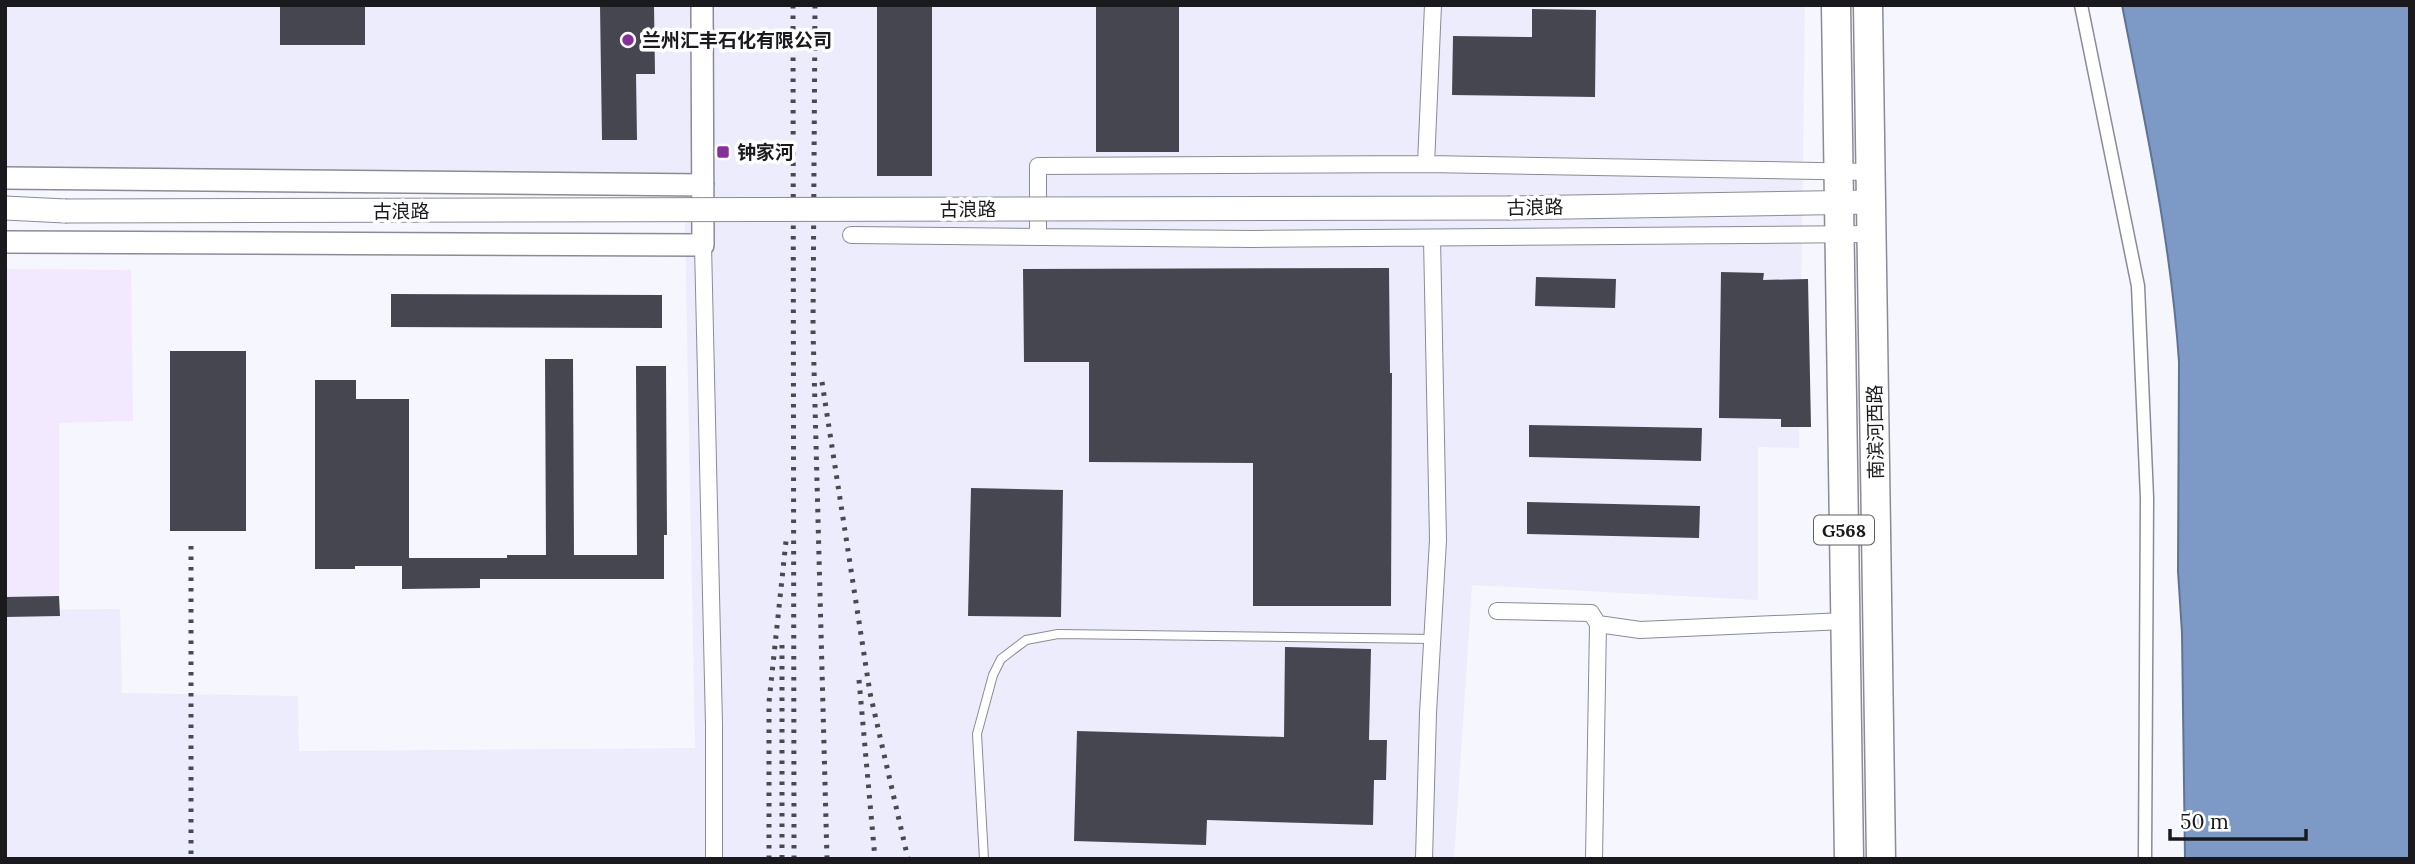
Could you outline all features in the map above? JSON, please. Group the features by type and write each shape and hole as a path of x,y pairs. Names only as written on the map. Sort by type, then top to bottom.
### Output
{"highway":[{"name":"南滨河西路","path":"1836,5 1849,859"},
{"name":"南滨河西路","path":"1868,5 1881,859"}],"main road":[{"name":"古浪路","path":"5,214 65,211 1510,208 1871,202"},
{"name":"古浪路","path":"5,208 65,211"}],"street":[{"path":"702,5 703,246 714,725 714,859"},
{"path":"1426,164 1433,5"},
{"path":"2081,5 2138,286 2147,498 2145,859"},
{"path":"1038,237 1038,166 1426,164 1871,172"},
{"name":"古浪路","path":"5,178 703,185"},
{"path":"851,235 1238,239 1872,234"},
{"path":"1424,859 1438,540 1432,238"},
{"name":"古浪路","path":"5,242 703,246"},
{"path":"1497,611 1591,613 1598,624 1594,859"},
{"path":"1598,624 1640,630 1845,621"}],"lane":[{"path":"984,859 977,734 993,675 1001,659 1026,640 1058,634 1432,639"}],"shaded area":[{"path":"5,5 1805,5 1799,448 1758,447 1758,600 1472,585 1454,859 5,859 5,610 120,609 122,693 298,696 299,751 695,748 684,175 5,175"},
{"path":"5,269 131,270 133,421 59,423 59,596 5,597"}],"water":[{"path":"2122,5 2410,5 2410,859 2185,859 2182,633 2178,571 2179,362 2164,227"}],"building":[{"path":"365,5 365,45 280,45 280,6"},
{"name":"兰州汇丰石化有限公司","path":"600,5 654,5 655,74 636,74 637,140 602,140"},
{"path":"877,5 932,5 932,176 877,176"},
{"path":"1096,5 1179,5 1179,152 1096,152"},
{"path":"1532,9 1596,10 1595,97 1452,95 1453,36 1532,37"},
{"path":"1389,268 1392,373 1391,606 1253,606 1253,463 1089,462 1089,362 1024,362 1023,269"},
{"path":"1721,272 1764,273 1763,280 1808,279 1811,427 1781,427 1781,419 1719,418"},
{"path":"1536,277 1616,279 1615,308 1535,306"},
{"path":"391,294 662,295 662,328 391,327"},
{"path":"170,351 246,351 246,531 170,531"},
{"path":"545,359 573,359 574,555 637,555 636,366 666,366 667,535 664,535 664,579 480,579 480,588 402,589 402,566 315,569 315,380 356,380 356,399 409,399 409,558 507,558 507,555 546,555"},
{"path":"1529,425 1702,428 1701,461 1529,457"},
{"path":"971,488 1063,490 1061,617 968,616"},
{"path":"1527,502 1700,506 1699,538 1527,534"},
{"path":"59,596 60,616 5,617 5,597"},
{"path":"1285,647 1371,649 1369,740 1387,740 1386,780 1374,780 1373,825 1207,820 1206,845 1074,841 1077,731 1284,737"}],"railway":[{"path":"793,5 794,859"},
{"path":"815,5 813,330 827,859"},
{"path":"822,382 870,693 908,859"},
{"path":"769,859 769,702 786,541"},
{"path":"191,546 191,859"},
{"path":"782,645 782,859"},
{"path":"859,680 875,859"}],"place":[{"name":"兰州汇丰石化有限公司","path":"628,40"},
{"name":"钟家河","path":"723,152"}]}
